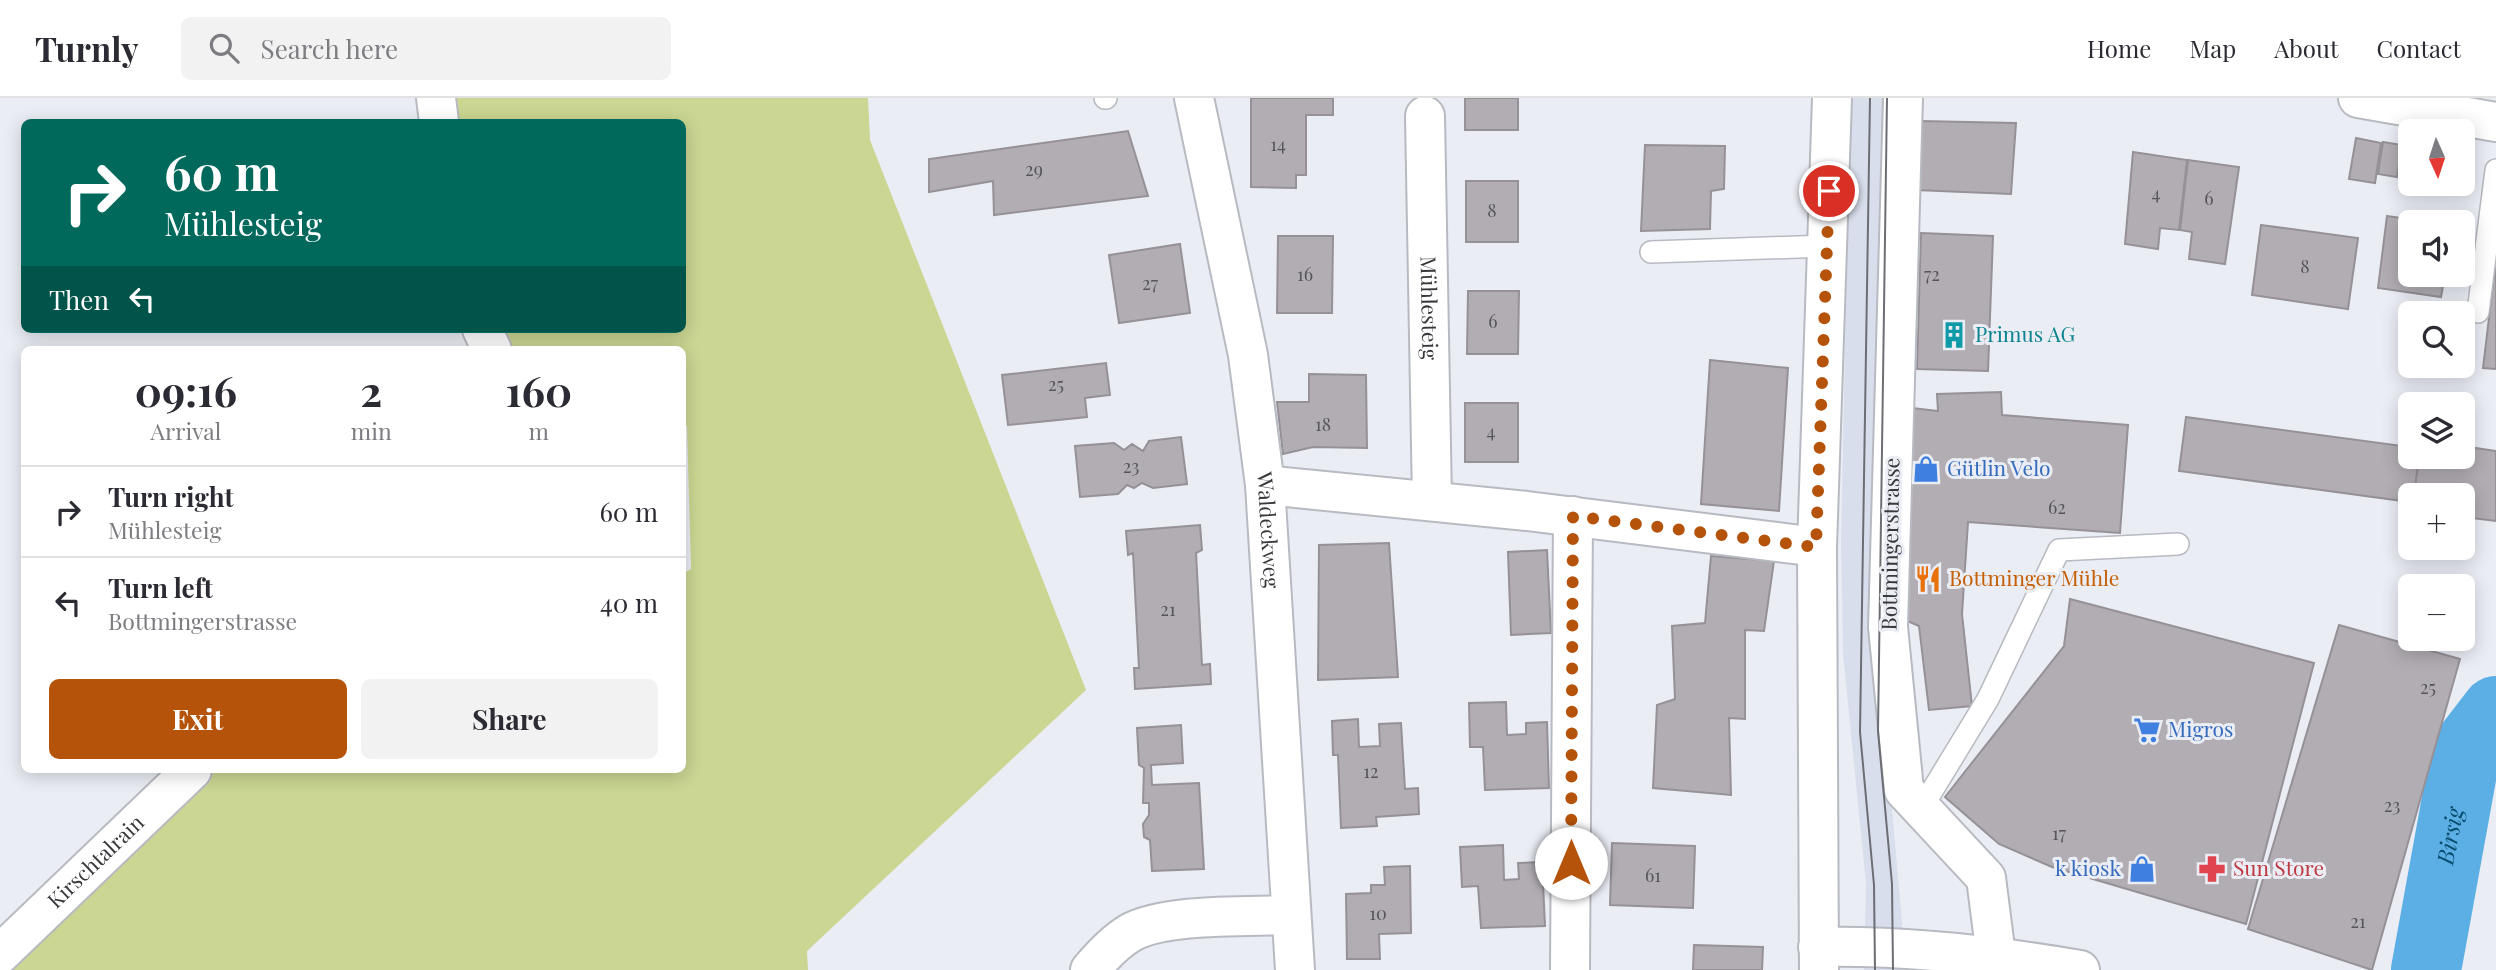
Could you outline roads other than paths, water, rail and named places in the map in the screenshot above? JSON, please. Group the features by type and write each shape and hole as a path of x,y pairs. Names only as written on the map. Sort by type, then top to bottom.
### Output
{"street":[{"path":"436,98 439,119"},
{"name":"Waldeckweg","path":"1194,98 1248,355 1265,485 1295,970"},
{"path":"1832,98 1816,547 1819,958 1875,946 1996,956 2080,970"},
{"name":"Bottmingerstrasse","path":"1903,98 1888,627 1904,790 1986,878 1996,956"},
{"path":"2364,99 2485,113"},
{"name":"Mühlesteig","path":"1425,116 1432,501"},
{"path":"1265,485 1573,516 1816,547"},
{"path":"1570,970 1573,516"},
{"name":"Kirschtalrain","path":"0,954 189,773"},
{"path":"1090,970 1100,957 1130,933 1165,920 1291,915"}],"lane":[{"path":"2478,312 2496,170"},
{"path":"1651,252 1827,246"},
{"path":"1921,809 1988,699 2059,550 2178,544"}],"waterway":[{"name":"Birsig","path":"2426,970 2466,750 2496,711"}],"tram line":[{"path":"1870,98 1860,732 1874,885 1875,970"},
{"path":"1887,98 1878,731 1892,884 1893,970"}],"place":[{"name":"Primus AG","path":"1954,335"},
{"name":"Gütlin Velo","path":"1926,469"},
{"name":"Bottminger Mühle","path":"1928,579"},
{"name":"Migros","path":"2147,730"},
{"name":"k kiosk","path":"2142,869"},
{"name":"Sun Store","path":"2212,869"}]}
